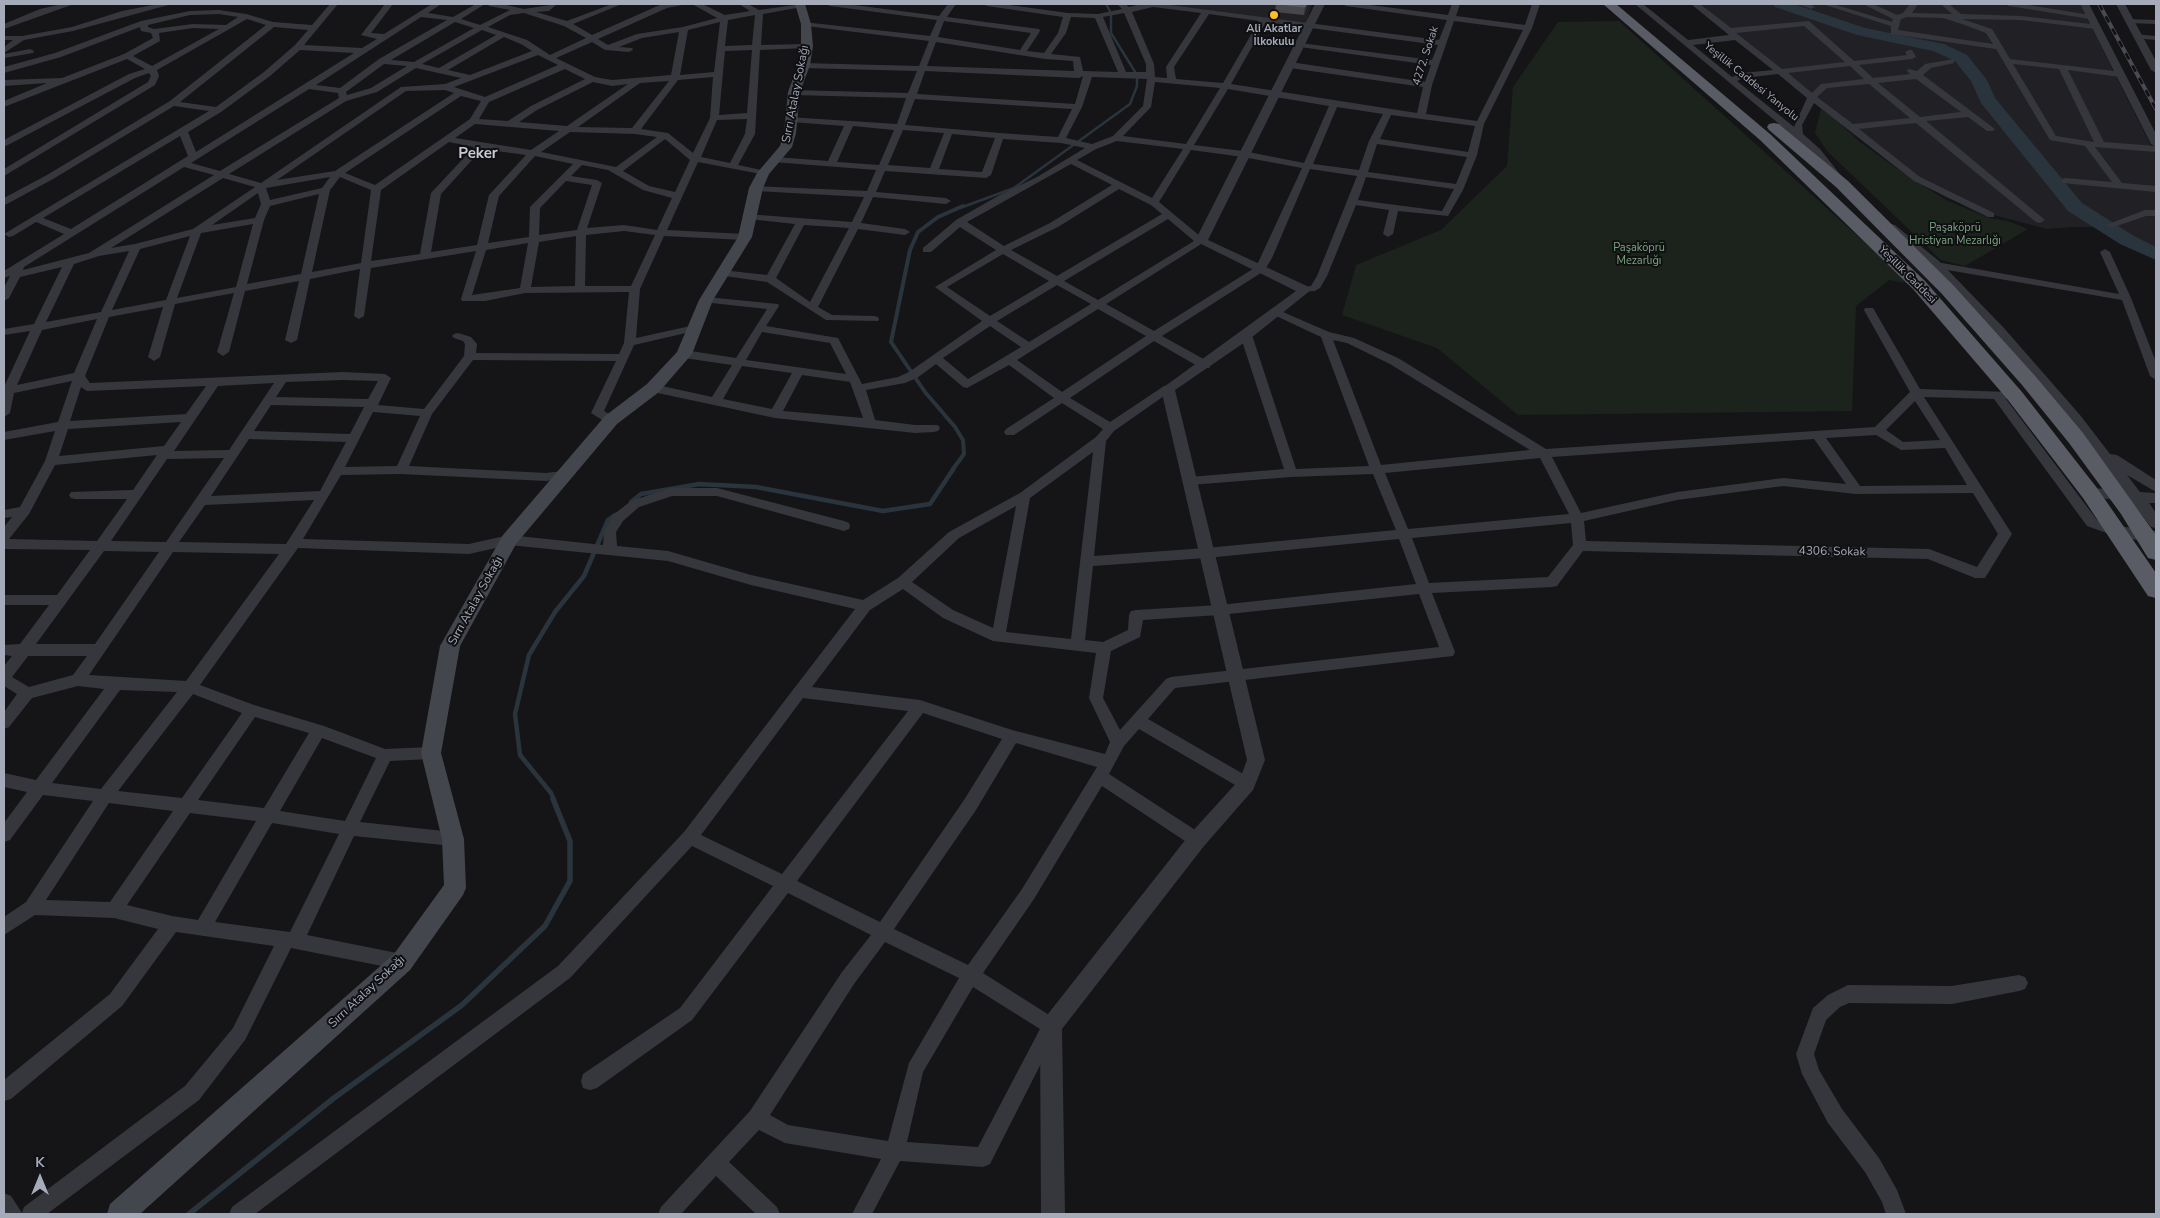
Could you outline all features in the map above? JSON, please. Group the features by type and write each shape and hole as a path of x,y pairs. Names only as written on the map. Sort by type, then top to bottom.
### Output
{"highway":[{"name":"Yeşillik Caddesi","path":"1609,4 1765,137 1919,285 2015,396 2090,493 2156,590"},
{"name":"Yeşillik Caddesi","path":"1626,4 1842,184 1873,214 1948,290 2029,381 2127,496 2153,537"}],"main road":[{"name":"Sırrı Atalay Sokağı","path":"120,1214 402,962 455,888 453,839 431,754 450,646 509,540 563,474 611,420 653,388 684,354 706,300 745,237 749,216 765,173 786,147 790,133 794,92 805,56 806,24 799,4"}],"street":[{"path":"4,27 43,11 70,4"},
{"path":"120,4 126,13"},
{"path":"4,38 22,38 74,28 126,13 167,4"},
{"path":"5,235 36,220 218,110 268,74 298,46 334,4"},
{"path":"386,37 365,35 389,4"},
{"path":"4,275 437,4"},
{"path":"92,255 223,174 343,95 382,61 481,4"},
{"path":"492,4 524,11 566,24 608,48 629,50"},
{"path":"374,90 416,65 441,45 480,26 508,13 546,9 553,4"},
{"path":"566,24 618,4"},
{"path":"551,57 665,6 683,4"},
{"path":"696,4 724,18"},
{"path":"743,4 759,14"},
{"path":"608,48 640,36 684,29 724,18 759,14 799,4"},
{"path":"830,4 941,19 1044,26 1068,15"},
{"path":"812,308 834,269 870,194 924,68 941,19 952,4"},
{"path":"987,4 1044,26"},
{"path":"1140,4 1310,24 1442,43"},
{"path":"936,358 967,384 1201,241 1243,154 1276,94 1320,4"},
{"path":"1346,4 1385,6 1451,18 1528,28"},
{"name":"4272. Sokak","path":"1421,116 1428,86 1456,4"},
{"path":"1352,202 1445,214 1459,188 1472,155 1480,124 1528,28 1536,4"},
{"name":"Yeşillik Caddesi Yanyolu","path":"1639,4 1740,87 1798,130 1842,184"},
{"path":"1695,4 1917,179 1991,215"},
{"path":"1802,4 1811,7"},
{"path":"1826,4 1899,19 1943,16 2021,18 2096,27"},
{"path":"1866,4 1899,19"},
{"path":"1914,4 1899,19 1894,32 1998,47"},
{"path":"1945,4 1960,17"},
{"path":"2009,4 2090,17"},
{"path":"2084,4 2156,144"},
{"path":"2120,4 2137,36 2152,55 2156,70"},
{"path":"1022,53 1044,26 1068,15 1098,16 1124,7 1153,5"},
{"path":"927,250 960,222 1001,198 1040,179 1093,146 1116,138 1147,107 1151,77 1150,64 1124,7"},
{"path":"1172,80 1170,67 1206,11"},
{"path":"4,70 65,53 144,23 190,13 219,12 246,16 272,24 314,28"},
{"path":"421,14 454,19 503,34 524,42 538,52 592,79 612,83 718,74"},
{"path":"732,167 750,134 759,14"},
{"path":"4,144 132,76 152,69 228,28 246,16"},
{"path":"1098,16 1123,75"},
{"path":"1943,16 1989,31 2053,138 2088,144 2156,149"},
{"path":"611,420 597,413 630,343 635,289 659,232 714,118 724,18"},
{"path":"1154,203 1264,20"},
{"path":"2129,21 2156,22"},
{"path":"144,23 144,30 154,31 193,26 228,28"},
{"path":"1685,43 1806,23 1850,64 2040,220"},
{"path":"4,202 50,177 173,103 272,24"},
{"path":"806,24 934,39 1045,57 1077,59 1084,75 1078,107 1061,140"},
{"path":"1044,26 1045,57"},
{"path":"635,131 675,78 684,29"},
{"path":"4,104 127,56 157,40 154,31"},
{"path":"440,71 503,34"},
{"path":"2137,36 2156,38"},
{"path":"4,51 22,38"},
{"path":"418,40 427,42"},
{"path":"441,45 473,52"},
{"path":"1300,45 1436,64"},
{"path":"298,46 364,51"},
{"path":"720,49 756,47 805,56 924,68 1151,77 1226,86 1334,104 1480,124"},
{"path":"4,56 30,51"},
{"path":"308,86 343,95 374,90 446,87 538,52"},
{"path":"1732,80 1742,76 1896,60 1912,57 1909,52"},
{"path":"4,173 152,83 155,76 152,69 127,56"},
{"path":"1896,60 1990,129"},
{"path":"382,61 416,65 471,78"},
{"path":"1798,130 1812,97 1824,86 1917,76 1928,66 1951,61"},
{"path":"2008,61 2120,74"},
{"path":"359,316 376,189 473,121 486,100 566,65"},
{"path":"1290,65 1428,86"},
{"path":"2062,67 2100,144"},
{"path":"510,124 534,108 592,79"},
{"path":"4,83 63,80"},
{"path":"635,289 525,290 485,298 466,299 482,247 494,194 533,153 570,130 637,82"},
{"path":"446,87 486,100"},
{"path":"154,357 170,302 197,231 404,89"},
{"path":"794,92 912,96 1078,107"},
{"path":"291,340 325,190 338,173 460,93"},
{"path":"173,103 218,110"},
{"path":"1010,432 1154,336 1260,269 1267,258 1334,104"},
{"path":"239,1214 564,972 690,837 865,606 903,582 954,535 1024,496 1060,472 1105,434 1205,365 1305,290 1315,288 1322,276 1374,141 1388,112"},
{"path":"1853,127 1918,118 1968,114"},
{"path":"714,118 750,116"},
{"path":"790,119 1061,140 1093,146"},
{"path":"473,121 570,130 635,131 665,135 694,158 732,167 870,194 946,201"},
{"path":"831,165 850,123"},
{"path":"183,131 193,157"},
{"path":"934,170 949,131"},
{"path":"616,171 665,135"},
{"path":"765,173 831,165 934,170 986,175 1000,136"},
{"path":"1116,138 1243,154 1308,166 1459,188"},
{"path":"447,139 611,168 646,188 677,196"},
{"path":"1374,141 1472,155"},
{"path":"2088,144 2118,184"},
{"path":"425,255 436,193 480,146"},
{"path":"1071,161 1154,203 1201,241 1305,290"},
{"path":"525,290 534,240 535,207 580,162"},
{"path":"184,164 261,186 338,173 376,189"},
{"path":"564,178 597,183 582,232 580,289"},
{"path":"2064,181 2118,184 2156,189"},
{"path":"1029,347 940,287 1003,250 1054,225 1119,185"},
{"path":"223,352 259,220 266,204 261,186"},
{"path":"266,204 325,190"},
{"path":"1388,234 1394,208"},
{"path":"2112,225 2146,213 2156,213"},
{"path":"684,354 799,371 856,383 901,380 913,375 989,321 1056,279 1169,214"},
{"path":"1873,214 1936,265 1998,330 2075,418 2101,452 2127,496"},
{"path":"749,216 801,222 854,225 905,232"},
{"path":"36,220 72,232"},
{"path":"15,275 197,231 259,220"},
{"path":"770,278 801,222"},
{"path":"960,222 1003,250 1205,365"},
{"path":"4,332 367,264 582,232 624,228 745,237"},
{"path":"4,536 24,511 51,461 79,376 104,314 136,247"},
{"path":"2105,252 2152,358 2156,376"},
{"path":"4,412 7,391 70,262"},
{"path":"4,298 22,263"},
{"path":"1936,265 2126,298"},
{"path":"722,273 770,278 812,308 830,318 874,319"},
{"path":"706,300 774,306 715,402"},
{"path":"1869,310 1916,393 1977,489"},
{"path":"903,582 948,614 998,637 1104,648 1135,633 1136,615 1219,610 1424,588 1552,582 1580,546 1577,518 1544,453 1394,361 1350,340 1326,335 1276,312"},
{"path":"630,343 695,328"},
{"path":"760,328 834,340 856,383 870,423"},
{"path":"1246,335 1291,473"},
{"path":"862,1214 895,1151 915,1069 970,975 1028,894 1109,761 1118,742 1171,683 1448,652 1326,335"},
{"path":"400,470 427,413 470,356 471,344 467,339 458,336"},
{"path":"470,356 624,358"},
{"path":"1009,360 1062,398 1105,434"},
{"path":"775,414 799,371"},
{"path":"4,927 32,907 105,796 190,687 292,546 324,495 385,378 343,376 87,387 79,376"},
{"path":"7,391 79,376"},
{"path":"78,680 168,546 246,435 282,378"},
{"path":"27,693 4,678 101,545 215,382"},
{"path":"653,388 775,414 915,429 934,428"},
{"path":"757,1118 785,1134 895,1151 983,1157 1051,1026 1197,840 1247,784 1256,760 1168,389"},
{"path":"1878,431 1916,393 2015,396"},
{"path":"1996,395 2092,523 2118,532 2153,537"},
{"path":"268,401 372,405 427,413"},
{"path":"4,436 64,425 190,418"},
{"path":"1190,480 1291,473 1377,470 1544,453 1878,431 1902,446 1947,444"},
{"path":"1077,646 1105,434"},
{"path":"246,435 354,438"},
{"path":"1818,436 1856,490"},
{"path":"51,461 167,452 232,454"},
{"path":"2101,452 2156,487"},
{"path":"336,471 400,470 546,477 563,474"},
{"path":"1088,561 1206,553 1577,518 1677,496 1783,482 1856,490 1977,489"},
{"name":"4306. Sokak","path":"1580,546 1929,554 1980,574 2006,534 1977,489"},
{"path":"610,550 610,532 618,518 635,504 671,492 717,492 844,526"},
{"path":"2090,493 2156,498"},
{"path":"75,495 137,494"},
{"path":"200,501 324,495"},
{"path":"998,637 1024,496"},
{"path":"4,514 24,511"},
{"path":"4,544 468,549 509,540 668,556 751,580 865,606"},
{"path":"4,600 60,600"},
{"path":"1104,648 1096,698 1118,742"},
{"path":"4,650 99,650"},
{"path":"4,723 27,693 78,680 116,684 190,687 252,710 318,730 385,755 431,754"},
{"path":"4,835 116,684"},
{"path":"801,692 920,706 1012,736 1097,760 1109,761"},
{"path":"590,1081 686,1014 920,706"},
{"path":"114,910 252,710"},
{"path":"1138,721 1247,784"},
{"path":"202,928 270,816 318,730"},
{"path":"668,1214 757,1118 848,978 882,933 970,805 1012,736"},
{"path":"31,1214 192,1093 239,1034 290,941 385,755"},
{"path":"1099,776 1197,840"},
{"path":"4,780 40,788 270,816 348,828 453,839"},
{"path":"690,837 970,975 1051,1026"},
{"path":"32,907 114,910 172,924 290,941 402,962"},
{"path":"4,1092 116,1000 172,924"},
{"path":"1896,1214 1890,1197 1872,1165 1836,1116 1811,1074 1805,1054 1819,1014 1834,1001 1848,994 1952,995 2020,983"},
{"path":"1051,1026 1053,1214"},
{"path":"716,1163 770,1214"},
{"path":"4,1203 12,1214"}],"shaded area":[{"name":"Ali Akatlar İlkokulu","path":"1174,4 1312,4 1306,23 1172,6"},
{"path":"1699,4 2080,4 2156,156 2156,250 2142,245 2110,227 2047,229 1997,216 1945,197 1889,159"}],"green space":[{"name":"Paşaköprü Mezarlığı","path":"1619,21 1911,284 1889,280 1856,306 1852,411 1518,415 1437,348 1342,315 1356,265 1441,230 1507,166 1513,87 1558,22"},
{"name":"Paşaköprü Hristiyan Mezarlığı","path":"1821,109 1832,116 1860,142 1909,177 1946,200 1989,218 2008,221 2028,229 1965,266 1941,260 1827,151 1815,133"}],"building":[{"path":"1280,4 1306,4 1305,7"}],"waterway":[{"path":"960,208 1014,188 1130,104 1137,86 1137,75 1111,33 1111,13 1106,4"},
{"path":"1780,4 1862,32 1938,47 1961,58 1979,80 1987,99 2075,207 2127,240 2156,254"},
{"path":"953,469 964,454 963,440 955,427 925,392 891,342 910,250 918,232 938,217 963,206"},
{"path":"631,502 641,494 699,484 756,487 883,511 930,504 954,468"},
{"path":"554,800 551,793 520,755 515,714 529,655 555,612 584,576 608,520 615,515"},
{"path":"189,1214 334,1098 462,1005 545,926 570,881 570,841 553,799"}],"railway":[{"path":"2099,4 2156,109"}],"place":[{"name":"Ali Akatlar İlkokulu","path":"1274,15"}],"district":[{"name":"Peker","path":"478,154"}]}
